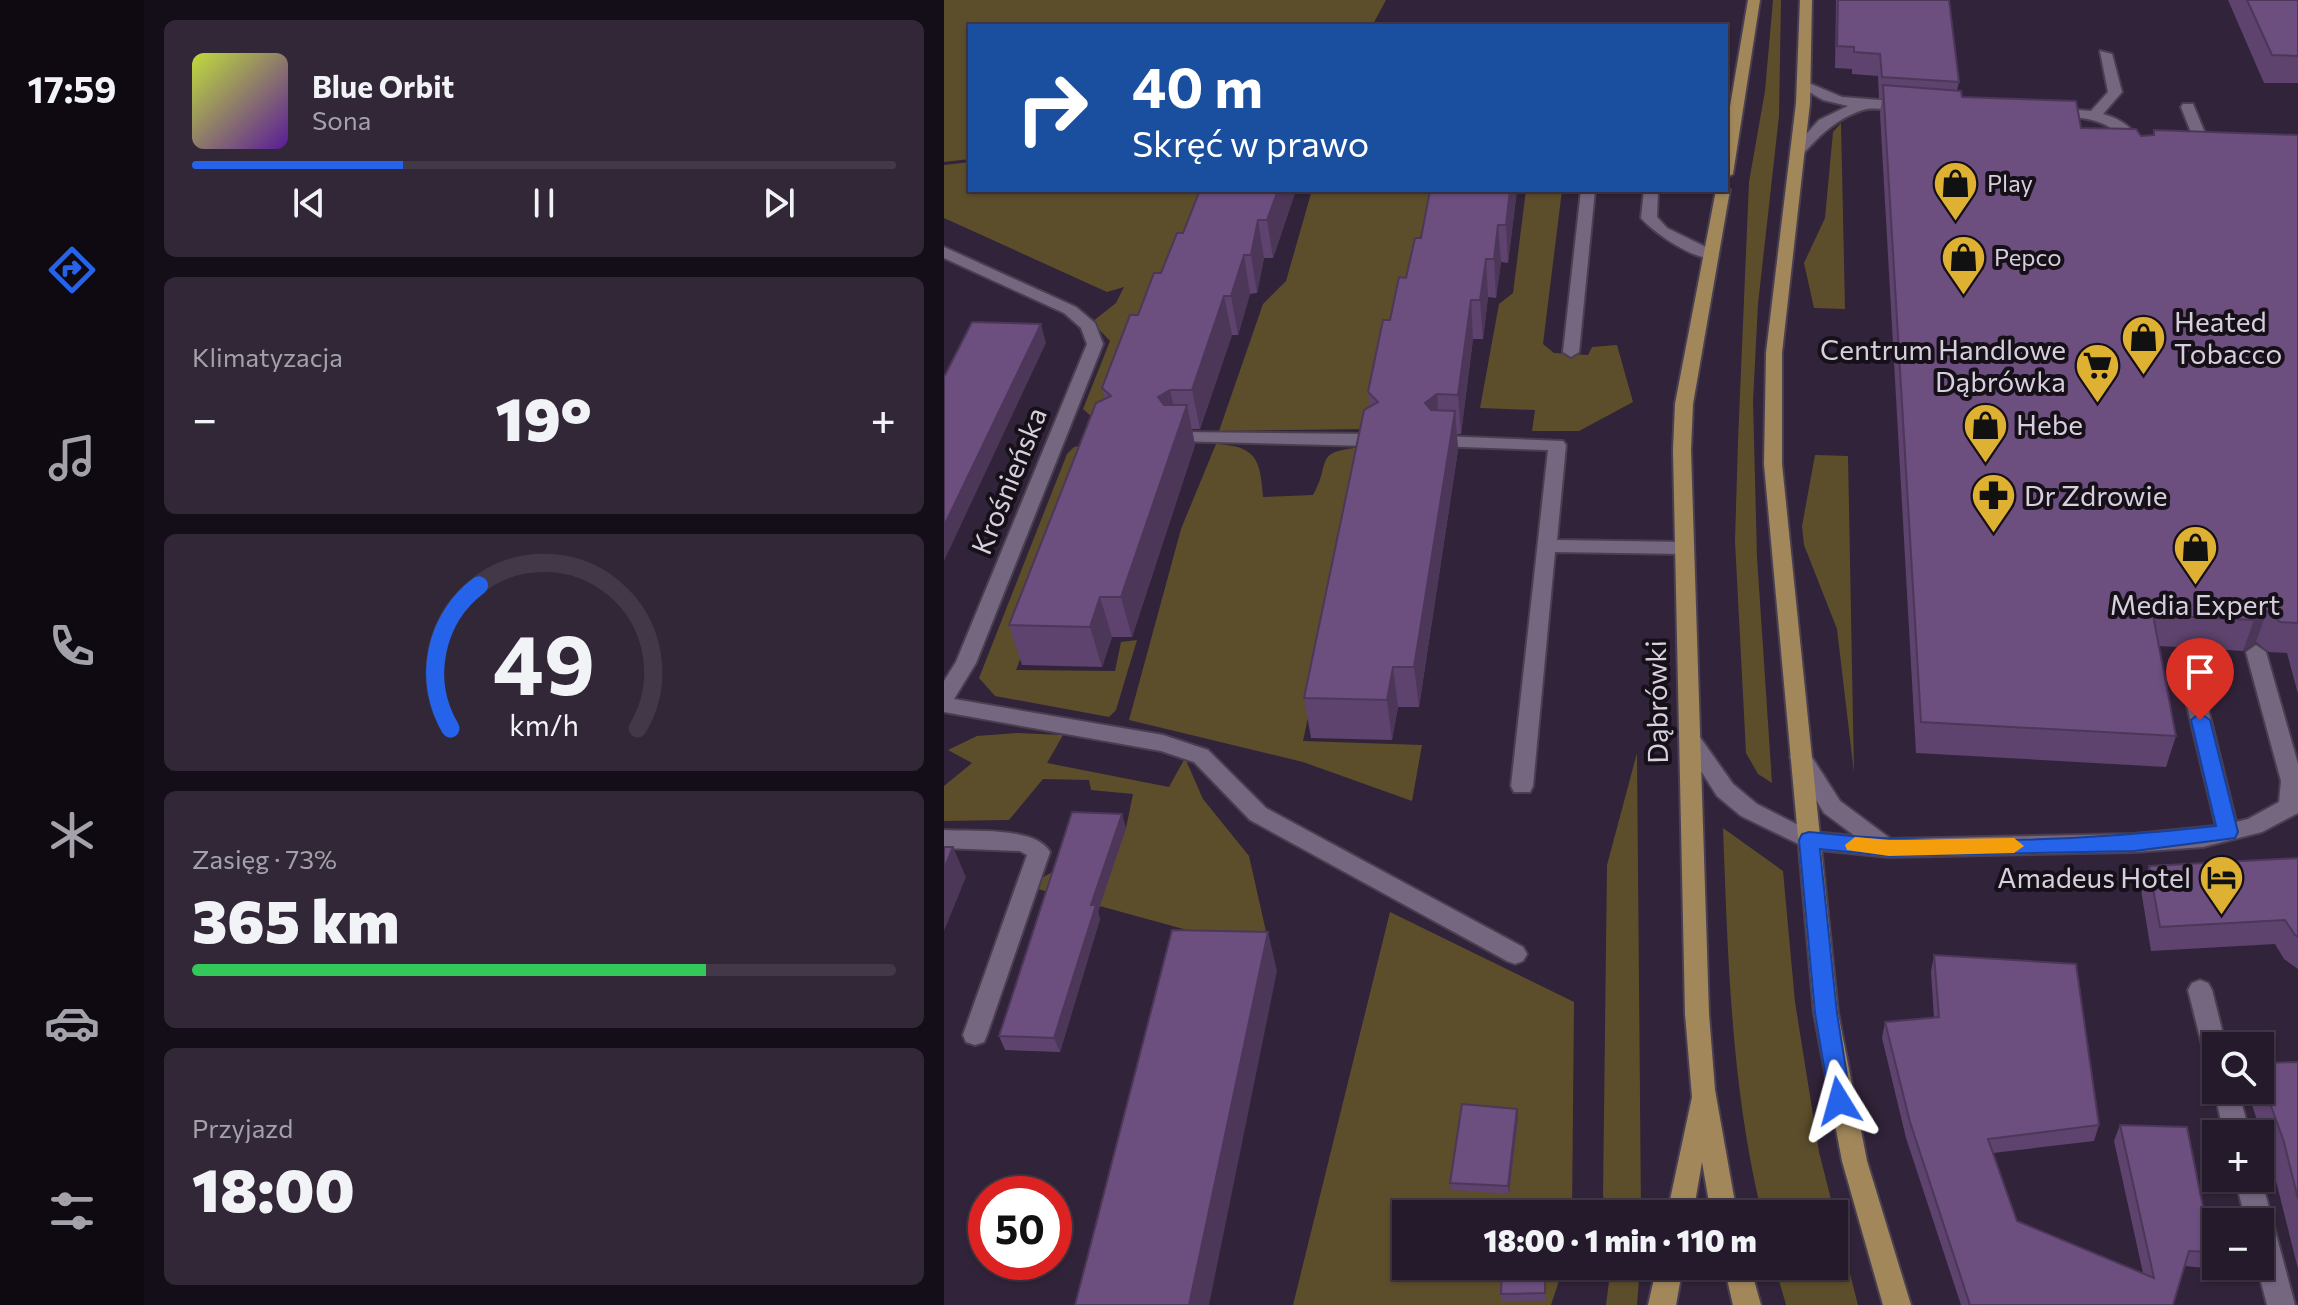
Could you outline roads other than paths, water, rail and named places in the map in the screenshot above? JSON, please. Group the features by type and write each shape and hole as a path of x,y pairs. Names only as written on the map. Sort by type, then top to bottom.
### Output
{"main road":[{"path":"1740,0 1741,10 1753,22"},
{"path":"1728,163 1753,22 1754,0"},
{"path":"1806,0 1804,85 1774,353 1773,464 1826,1013 1839,1101 1857,1178 1897,1305"},
{"name":"Dąbrówki","path":"1722,1200 1703,1090 1697,1014 1684,404 1723,192"},
{"path":"1683,1200 1703,1090"},
{"path":"1662,1305 1667,1280"},
{"path":"1741,1280 1747,1305"}],"street":[{"path":"2095,115 2115,92 2105,54"},
{"path":"1804,85 1825,98 1868,105 1924,107"},
{"path":"1797,152 1835,116 1868,105"},
{"path":"2188,107 2199,137 2227,138"},
{"path":"2044,111 2095,115 2120,125 2136,143 2140,158"},
{"path":"1571,352 1588,192"},
{"path":"1651,192 1649,218 1662,231 1710,255"},
{"name":"Krośnieńska","path":"944,252 1070,310 1089,326 1095,344 966,663 944,698"},
{"path":"1059,432 1084,433"},
{"path":"1179,437 1371,440"},
{"path":"1441,442 1557,445 1522,786"},
{"path":"1546,546 1685,548"},
{"path":"1690,738 1725,790 1749,810 1809,840 1889,848 2134,843 2228,832 2254,826 2293,806 2292,781 2256,652"},
{"path":"2187,664 2228,832"},
{"path":"944,705 1163,743 1201,756 1258,814 1515,954"},
{"path":"1801,757 1832,807 1889,848"},
{"path":"944,839 1024,843 1039,852 975,1035"},
{"path":"2200,990 2211,1032"},
{"path":"2274,1278 2281,1305"}],"place":[{"name":"Play","path":"1956,223"},
{"name":"Pepco","path":"1963,297"},
{"name":"Heated Tobacco","path":"2143,377"},
{"name":"Centrum Handlowe Dąbrówka","path":"2097,405"},
{"name":"Hebe","path":"1985,464"},
{"name":"Dr Zdrowie","path":"1993,535"},
{"name":"Media Expert","path":"2195,587"},
{"name":"Amadeus Hotel","path":"2222,917"}]}
